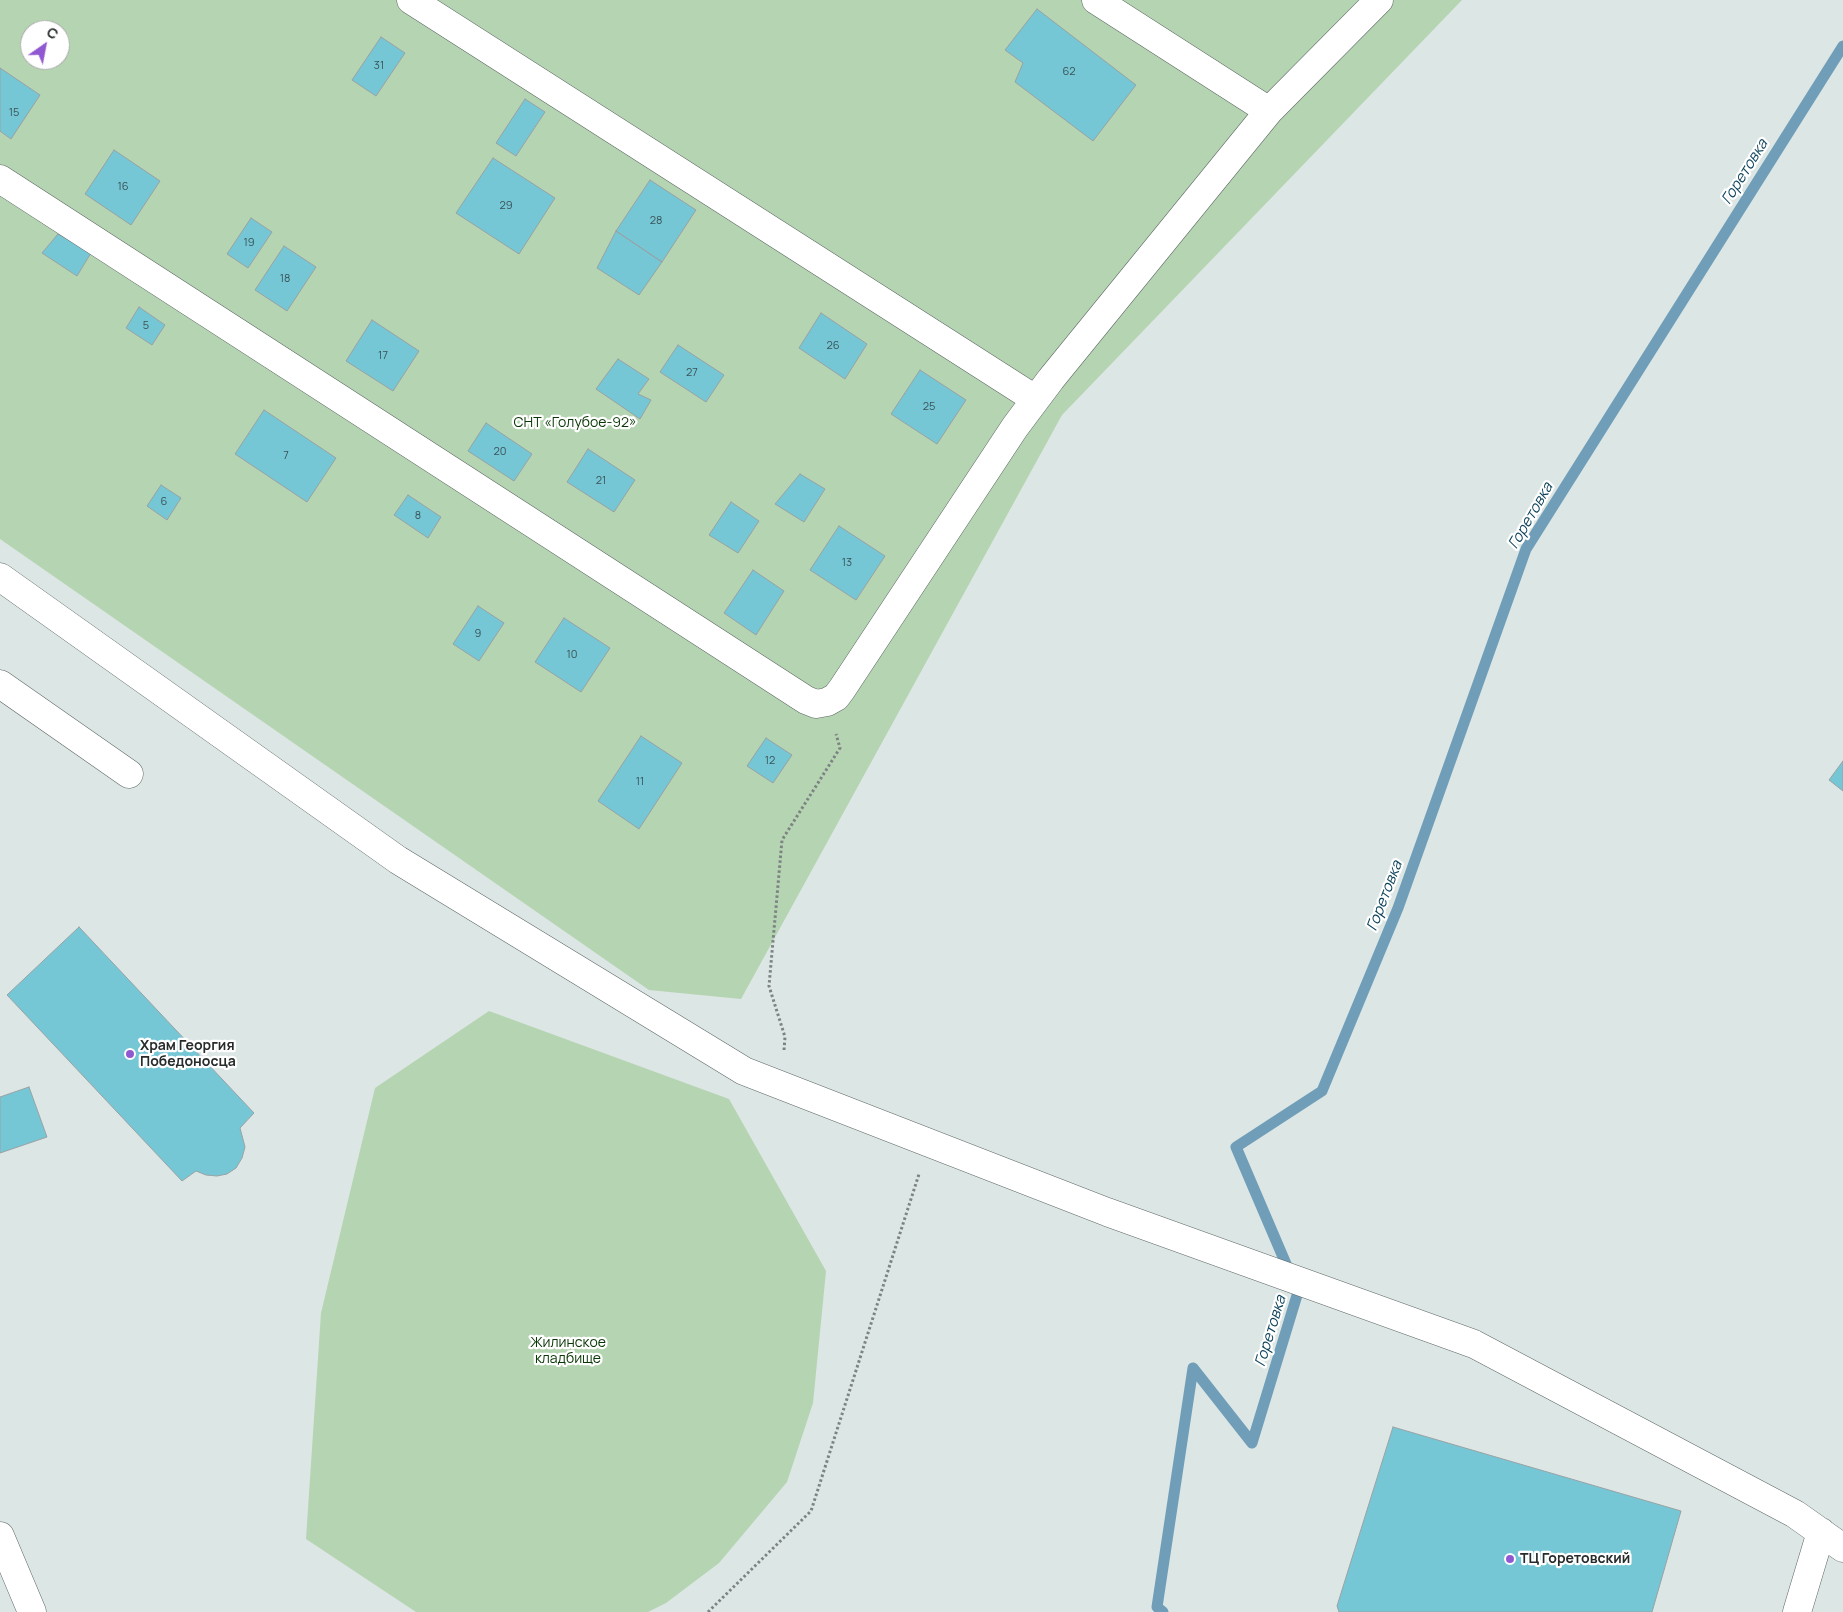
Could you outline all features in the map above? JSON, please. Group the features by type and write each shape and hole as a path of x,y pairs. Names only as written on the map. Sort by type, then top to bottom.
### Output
{"lane":[{"path":"411,0 1035,399"},
{"path":"1096,0 1269,110"},
{"path":"0,179 806,700 816,704 827,702 836,697 842,689 1035,399 1269,110 1379,0"},
{"path":"0,577 398,860 744,1071 1107,1212 1474,1344 1795,1514 1843,1548"},
{"path":"0,684 129,774"},
{"path":"1797,1612 1821,1532"},
{"path":"0,1536 32,1612"}],"path":[{"path":"780,1085 785,1037 770,986 782,840 840,748 827,702"},
{"path":"708,1612 811,1511 929,1143"}],"green space":[{"name":"СНТ «Голубое-92»","path":"0,0 1462,0 1062,415 741,999 649,990 0,539"},
{"name":"Жилинское кладбище","path":"489,1011 729,1099 826,1271 813,1403 787,1482 719,1563 666,1603 648,1612 416,1612 306,1539 321,1313 375,1088"}],"building":[{"path":"1037,9 1136,85 1093,141 1015,82 1023,63 1005,50"},
{"path":"381,37 405,53 376,96 352,80"},
{"path":"0,68 40,95 11,139 0,131"},
{"path":"525,99 545,112 516,156 496,143"},
{"path":"114,150 160,181 131,225 85,194"},
{"path":"493,158 555,198 519,254 456,213"},
{"path":"650,180 696,210 662,262 616,231"},
{"path":"251,218 272,232 248,268 227,254"},
{"path":"616,231 662,262 639,295 597,268"},
{"path":"58,234 91,253 77,276 42,253"},
{"path":"284,246 316,267 287,311 255,290"},
{"path":"139,307 165,325 152,345 126,328"},
{"path":"821,313 867,344 845,379 799,348"},
{"path":"372,320 419,351 393,391 346,361"},
{"path":"678,345 724,375 706,402 660,372"},
{"path":"618,359 649,379 638,394 651,400 640,419 596,389"},
{"path":"920,370 966,400 937,444 891,414"},
{"path":"264,410 336,458 307,502 235,454"},
{"path":"486,423 532,454 514,481 468,451"},
{"path":"588,449 635,480 614,512 567,482"},
{"path":"800,474 825,489 804,522 775,504"},
{"path":"161,485 181,498 167,520 147,506"},
{"path":"408,495 441,517 428,538 394,515"},
{"path":"731,502 759,521 738,553 709,535"},
{"path":"839,526 885,556 856,600 810,570"},
{"path":"753,570 784,591 756,635 724,613"},
{"path":"478,606 504,623 479,661 453,644"},
{"path":"564,618 610,648 581,692 535,662"},
{"path":"641,736 682,763 639,829 598,801"},
{"path":"766,738 792,755 773,783 747,766"},
{"path":"1843,761 1843,791 1829,780"},
{"name":"Храм Георгия Победоносца","path":"79,927 254,1113 240,1128 245,1147 242,1158 236,1168 227,1174 217,1176 206,1175 196,1171 182,1181 7,995"},
{"path":"29,1087 47,1137 0,1153 0,1097"},
{"name":"ТЦ Горетовский","path":"1393,1427 1681,1511 1652,1612 1339,1612 1337,1606"}],"waterway":[{"name":"Горетовка","path":"1163,1612 1157,1607 1193,1368 1252,1443 1298,1292 1236,1147 1322,1091 1398,908 1526,549 1843,46"}],"place":[{"name":"Храм Георгия Победоносца","path":"130,1054"},
{"name":"ТЦ Горетовский","path":"1510,1559"}]}
